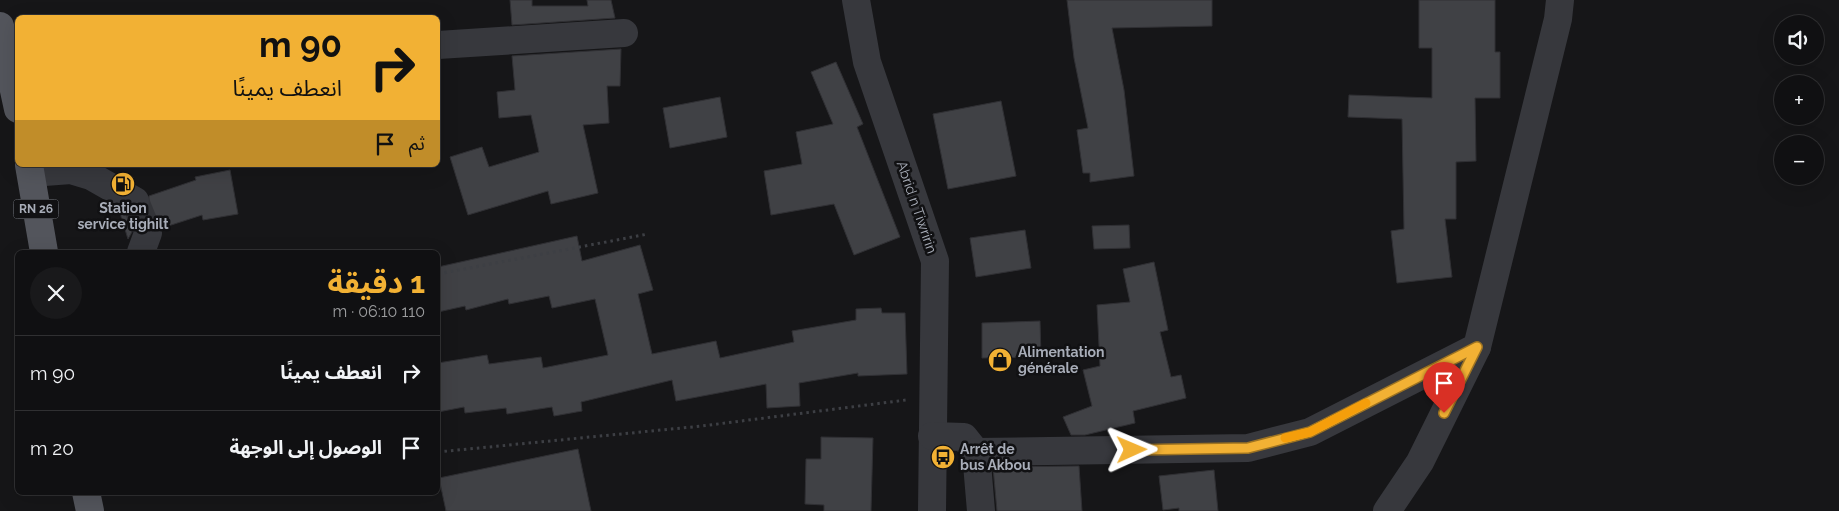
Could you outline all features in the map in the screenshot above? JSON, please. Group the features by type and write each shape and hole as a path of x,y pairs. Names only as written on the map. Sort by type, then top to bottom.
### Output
{"main road":[{"path":"0,26 15,95"},
{"name":"RN 26","path":"30,169 44,250"},
{"path":"87,495 90,511"}],"street":[{"name":"Abrid n Tiwririn","path":"856,0 867,62 935,261 932,511"},
{"path":"1387,511 1420,462 1477,347 1558,19 1560,0"},
{"path":"440,45 624,34"},
{"path":"30,169 70,170 91,176 135,201"},
{"path":"976,452 1248,448 1310,432 1477,347"},
{"path":"932,436 964,437 976,452 981,511"}],"path":[{"path":"440,274 648,234"},
{"path":"440,452 702,426 933,396"}],"building":[{"path":"510,0 532,0 532,6 588,6 587,0 611,0 615,18 512,25"},
{"path":"1067,0 1212,0 1212,26 1112,28 1124,90 1134,176 1090,182 1090,173 1083,173 1077,130 1088,128 1074,58"},
{"path":"1419,0 1495,0 1495,52 1500,52 1500,98 1475,98 1476,161 1456,162 1456,219 1445,219 1452,277 1397,283 1391,231 1404,229 1402,119 1348,117 1349,95 1432,98 1432,48 1419,48"},
{"path":"621,49 620,86 607,86 609,123 583,125 598,193 551,204 548,191 468,215 450,157 482,147 489,167 539,152 531,115 499,118 497,92 515,90 512,56"},
{"path":"836,62 863,124 857,127 900,237 854,255 834,204 771,215 764,171 802,164 796,132 833,124 811,72"},
{"path":"720,97 727,137 670,148 663,108"},
{"path":"1001,101 1016,176 948,189 933,114"},
{"path":"230,170 238,214 203,220 202,215 162,228 154,219 145,218 138,221 128,239 119,210 135,217 142,215 149,208 149,196 196,180 195,177"},
{"path":"1129,225 1130,248 1094,249 1092,226"},
{"path":"1025,230 1031,268 976,277 970,238"},
{"path":"577,236 582,261 640,245 653,290 638,294 652,354 716,341 720,358 794,342 792,331 856,320 856,309 881,308 882,313 905,313 907,374 858,376 858,373 799,383 800,406 767,408 766,384 676,401 672,380 581,402 582,411 554,416 552,407 507,414 506,408 465,413 464,407 440,412 440,363 487,355 489,364 541,357 543,368 608,355 595,299 552,308 549,296 509,304 508,299 466,310 465,306 440,312 440,267"},
{"path":"1154,262 1168,330 1160,332 1171,377 1181,375 1186,398 1133,411 1135,423 1085,435 1071,435 1063,417 1092,406 1083,370 1100,366 1097,305 1130,302 1123,269"},
{"path":"1040,321 1041,357 982,358 982,323"},
{"path":"821,437 873,438 871,511 824,511 824,505 805,504 806,459 821,459"},
{"path":"578,449 591,511 446,511 440,478"},
{"path":"1079,466 1082,511 997,511 993,467"},
{"path":"1214,470 1218,511 1179,511 1179,508 1163,510 1159,476"}],"tunnel":[{"path":"135,201 148,233"}],"slow traffic":[{"path":"1285,438 1310,432 1366,403"}],"place":[{"name":"Station service tighilt","path":"123,184"},
{"name":"Alimentation générale","path":"1000,360"},
{"name":"Arrêt de bus Akbou","path":"943,457"}],"route":[{"path":"1132,450 1248,448 1310,432 1477,347 1444,413"}]}
